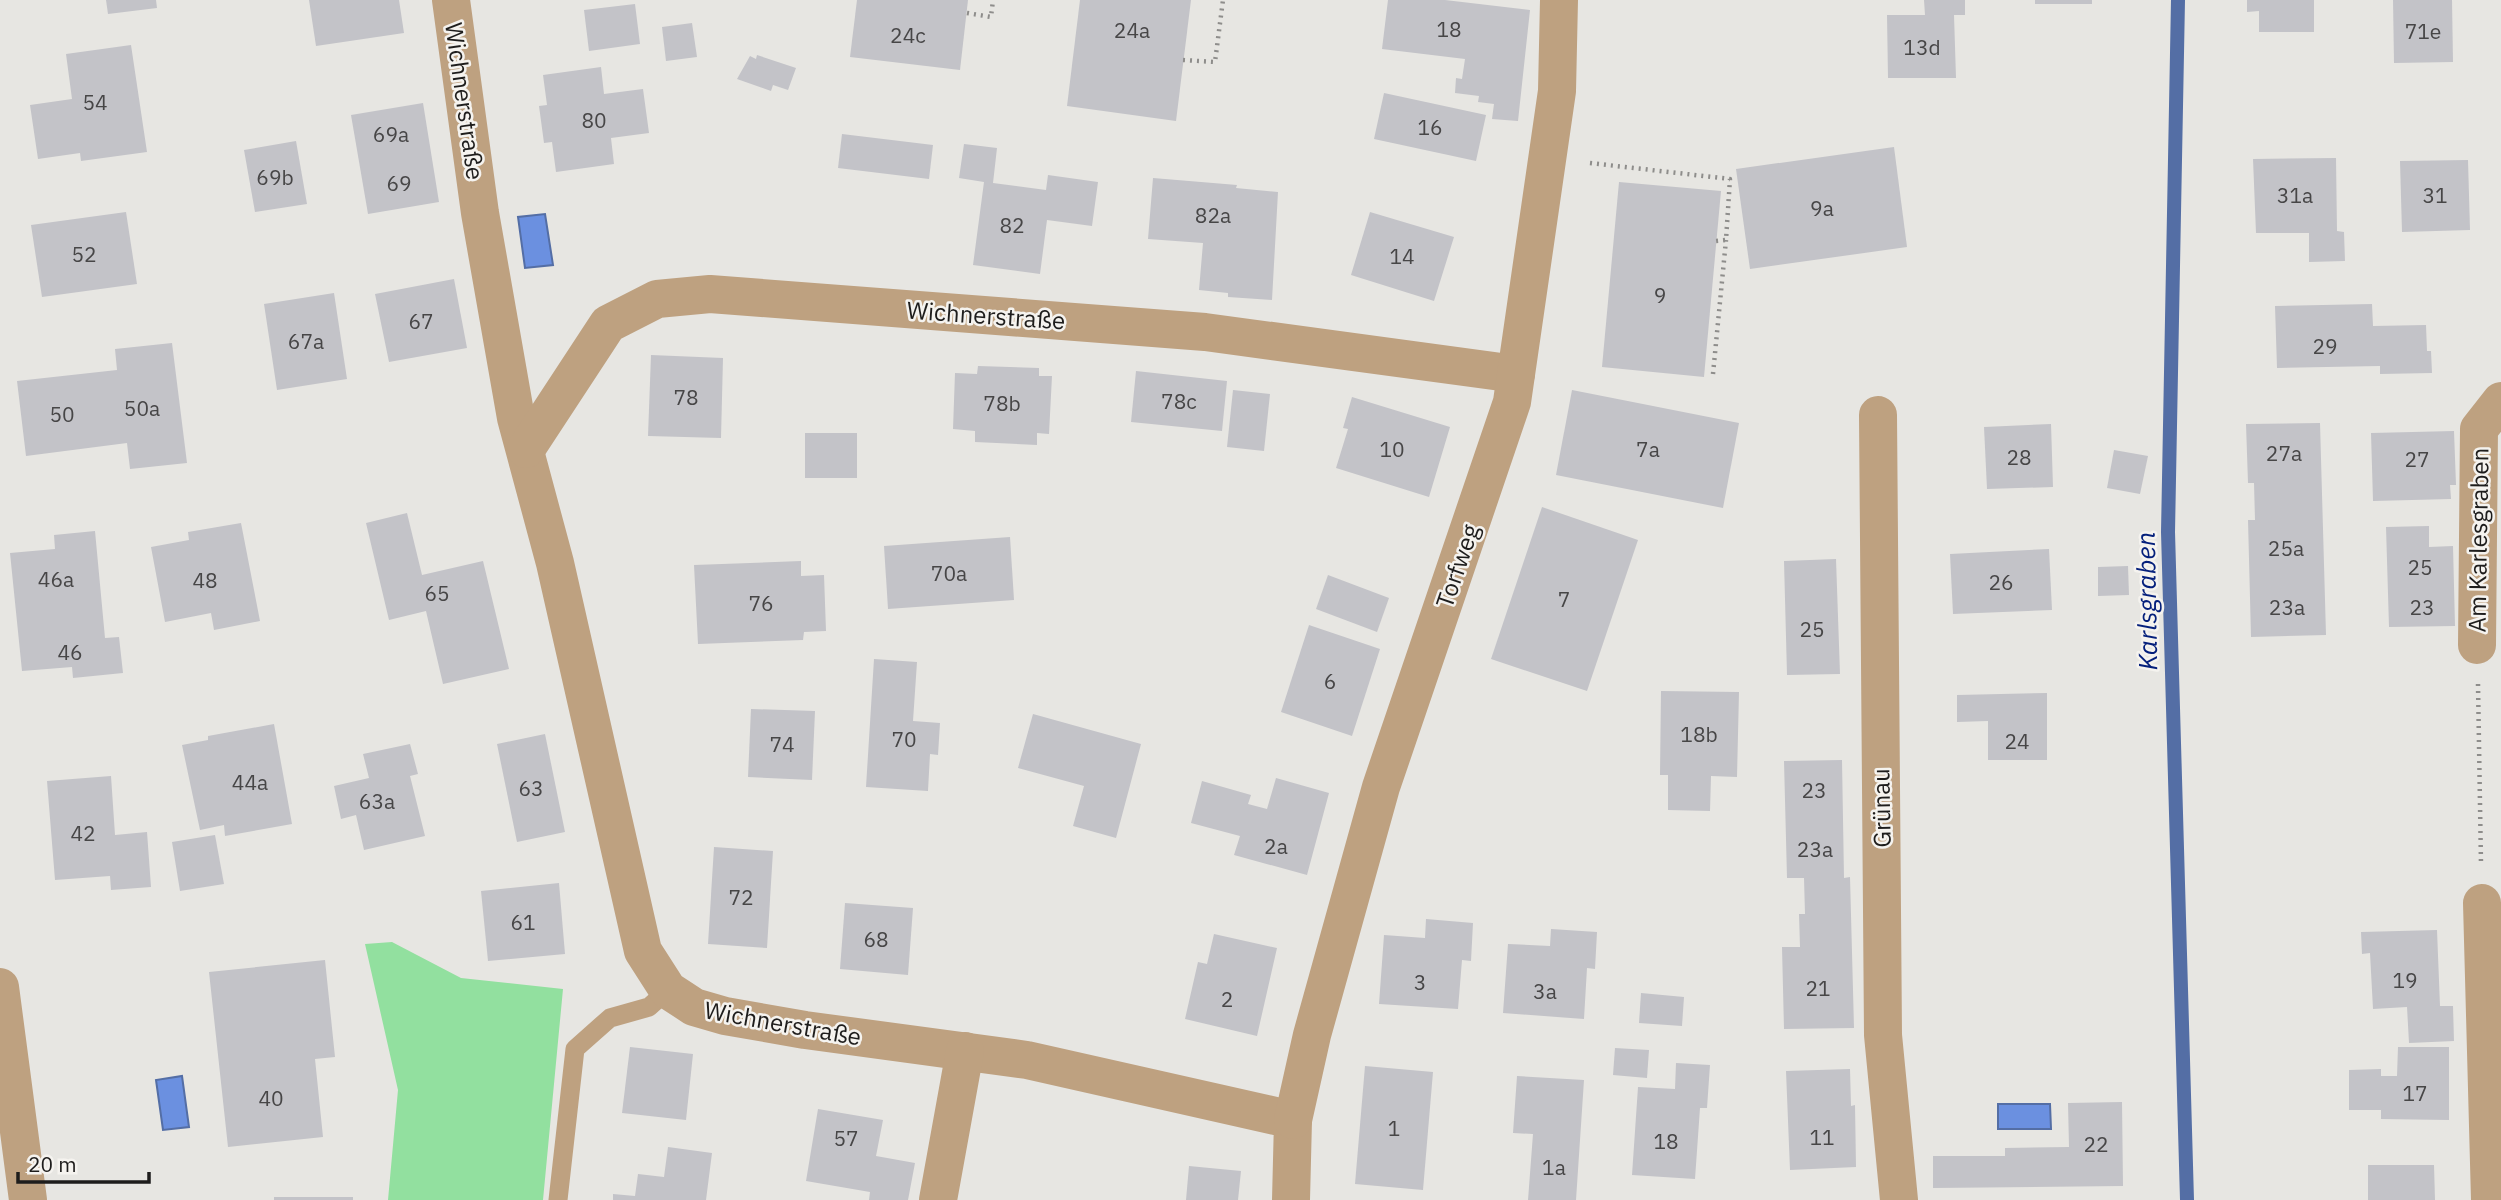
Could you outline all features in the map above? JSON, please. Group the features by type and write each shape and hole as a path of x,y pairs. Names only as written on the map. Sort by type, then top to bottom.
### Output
{"street":[{"name":"Wichnerstraße","path":"451,0 480,213 516,418 526,449 643,951 668,989 694,1007 725,1016 805,1030 1027,1060 1293,1120"},
{"name":"Torfweg","path":"1293,1120 1312,1035 1381,787 1512,402 1557,91 1559,0"},
{"name":"Wichnerstraße","path":"526,449 608,324 657,299 710,293 1205,332 1516,374"},
{"name":"Am Karlesgraben","path":"2477,645 2479,429 2501,401"},
{"name":"Grünau","path":"1878,415 1883,1035 1899,1200"},
{"path":"2482,903 2490,1200"},
{"path":"0,987 29,1200"},
{"path":"938,1200 965,1051"},
{"path":"1291,1200 1293,1120"}],"lane":[{"path":"558,1200 575,1049 610,1017 649,1007 668,989"}],"path":[{"path":"967,13 991,17 993,0"},
{"path":"1183,60 1215,62 1223,0"},
{"path":"1548,158 1730,179 1713,374"},
{"path":"1716,241 1726,240"},
{"path":"2477,645 2482,903"}],"green space":[{"path":"392,942 461,978 563,989 543,1200 388,1200 398,1090 365,944"}],"water":[{"path":"545,214 553,265 525,268 518,217"},
{"path":"182,1076 189,1127 163,1130 156,1080"},
{"path":"1998,1104 2050,1104 2051,1129 1998,1129"}],"building":[{"path":"106,0 156,0 157,8 108,14"},
{"path":"309,0 399,0 404,33 316,46"},
{"path":"857,0 968,0 960,70 850,57"},
{"path":"1080,0 1191,0 1176,121 1067,106"},
{"path":"1388,0 1445,0 1530,10 1518,121 1492,119 1494,104 1478,102 1479,96 1455,93 1456,78 1462,79 1465,59 1382,49"},
{"path":"1924,0 1965,0 1965,15 1954,15 1956,78 1888,78 1887,15 1925,15"},
{"path":"2035,0 2092,0 2092,4 2035,4"},
{"path":"2247,0 2314,0 2314,32 2259,32 2259,11 2247,12"},
{"path":"2393,0 2452,0 2453,62 2394,63"},
{"path":"635,4 640,44 589,51 584,10"},
{"path":"692,23 697,57 666,61 662,27"},
{"path":"131,45 147,152 81,161 80,153 38,159 30,105 72,99 66,54"},
{"path":"757,55 796,68 788,90 773,85 771,91 737,79 750,56 756,59"},
{"path":"601,67 604,94 643,89 649,133 611,138 614,164 556,172 552,142 544,143 539,106 547,105 543,75"},
{"path":"1384,93 1486,115 1476,161 1374,139"},
{"path":"423,103 439,202 368,214 351,115"},
{"path":"842,134 933,145 929,179 838,168"},
{"path":"296,141 307,204 255,212 244,150"},
{"path":"964,144 997,148 993,183 1046,190 1048,175 1098,182 1092,226 1047,220 1040,274 973,265 984,182 959,178"},
{"path":"1894,147 1907,247 1750,269 1736,169"},
{"path":"2336,158 2337,231 2344,232 2345,261 2309,262 2309,233 2256,233 2253,159"},
{"path":"2468,160 2470,230 2402,232 2400,161"},
{"path":"1153,178 1237,185 1236,188 1278,192 1272,300 1228,297 1228,293 1199,290 1203,243 1148,239"},
{"path":"1619,182 1721,191 1704,377 1602,367"},
{"path":"126,212 137,284 42,297 31,225"},
{"path":"1370,212 1454,237 1434,301 1351,275"},
{"path":"454,279 467,348 389,362 375,294"},
{"path":"334,293 347,379 277,390 264,304"},
{"path":"2372,304 2373,326 2426,325 2427,351 2431,351 2432,373 2380,374 2380,366 2277,368 2275,306"},
{"path":"172,343 187,463 130,469 127,443 26,456 17,381 117,370 115,349"},
{"path":"651,355 723,358 721,438 648,436"},
{"path":"978,366 1039,368 1039,376 1052,376 1049,434 1037,433 1037,445 975,442 975,431 953,429 955,373 977,374"},
{"path":"1136,371 1227,381 1222,431 1131,422"},
{"path":"1233,390 1270,394 1264,451 1227,447"},
{"path":"1572,390 1739,423 1723,508 1556,475"},
{"path":"1352,397 1450,427 1429,497 1336,468 1348,429 1343,428"},
{"path":"2320,423 2326,635 2251,637 2248,520 2255,520 2254,483 2248,483 2246,424"},
{"path":"2051,424 2053,487 1987,489 1984,427"},
{"path":"2454,431 2456,485 2450,485 2451,499 2373,501 2371,433"},
{"path":"805,433 857,433 857,478 805,478"},
{"path":"2114,450 2148,456 2140,494 2107,488"},
{"path":"1542,507 1638,540 1587,691 1491,659"},
{"path":"407,513 422,575 483,561 509,669 443,684 426,611 389,620 366,523"},
{"path":"241,523 260,621 214,630 211,613 165,622 151,547 189,540 188,532"},
{"path":"2429,526 2429,547 2453,546 2455,626 2389,627 2386,527"},
{"path":"95,531 105,638 119,637 123,673 73,678 72,667 22,671 10,553 55,549 54,535"},
{"path":"1010,537 1014,600 888,609 884,546"},
{"path":"2049,549 2052,610 1953,614 1950,554"},
{"path":"1836,559 1840,674 1787,675 1784,561"},
{"path":"801,561 801,576 824,575 826,631 804,632 803,640 698,644 694,565"},
{"path":"2128,566 2129,595 2098,596 2098,567"},
{"path":"1328,575 1389,598 1377,632 1316,609"},
{"path":"1309,625 1380,649 1352,736 1281,712"},
{"path":"874,659 917,662 913,721 940,723 938,755 930,754 928,791 866,787"},
{"path":"1661,691 1739,692 1737,777 1711,776 1710,811 1668,810 1668,775 1660,775"},
{"path":"2047,693 2047,760 1988,760 1988,721 1957,722 1957,695"},
{"path":"751,709 815,711 812,780 748,777"},
{"path":"1033,714 1141,744 1116,838 1073,826 1084,786 1018,768"},
{"path":"274,724 292,824 225,836 224,825 200,830 182,745 208,740 208,736"},
{"path":"545,734 565,832 517,842 497,744"},
{"path":"410,744 418,774 410,776 425,836 364,850 356,815 341,819 334,786 369,778 363,754"},
{"path":"1842,760 1844,878 1850,877 1854,1028 1784,1029 1782,947 1800,947 1799,914 1805,914 1804,878 1787,878 1784,761"},
{"path":"111,776 115,835 147,832 151,887 111,890 110,876 55,880 47,781"},
{"path":"1276,778 1329,793 1307,875 1234,855 1240,836 1191,823 1202,781 1251,795 1248,804 1267,809"},
{"path":"215,835 224,884 180,891 172,842"},
{"path":"714,847 773,851 767,948 708,944"},
{"path":"559,883 565,954 488,961 481,891"},
{"path":"845,903 913,908 908,975 840,969"},
{"path":"1426,919 1473,923 1471,961 1462,960 1458,1009 1379,1004 1384,935 1425,938"},
{"path":"1551,929 1597,932 1595,969 1587,968 1584,1019 1503,1013 1508,944 1550,946"},
{"path":"2437,930 2440,1006 2453,1006 2454,1041 2409,1043 2407,1007 2373,1009 2370,953 2362,954 2361,932"},
{"path":"1214,934 1277,948 1257,1036 1185,1019 1198,962 1207,964"},
{"path":"325,960 335,1057 315,1059 323,1137 228,1147 209,972"},
{"path":"1641,993 1684,997 1682,1026 1639,1023"},
{"path":"630,1047 693,1054 686,1120 622,1113"},
{"path":"2398,1047 2449,1047 2449,1120 2381,1119 2381,1110 2349,1110 2349,1070 2381,1069 2381,1076 2397,1076"},
{"path":"1615,1048 1649,1050 1647,1078 1613,1075"},
{"path":"1676,1063 1710,1065 1707,1108 1700,1108 1695,1179 1632,1175 1638,1087 1675,1089"},
{"path":"1365,1066 1433,1072 1423,1190 1355,1184"},
{"path":"1850,1069 1851,1106 1855,1105 1856,1167 1790,1170 1786,1071"},
{"path":"1517,1076 1584,1080 1576,1200 1528,1200 1533,1134 1513,1133"},
{"path":"2122,1102 2123,1186 1933,1188 1933,1156 2005,1156 2005,1148 2069,1147 2068,1103"},
{"path":"818,1109 883,1120 876,1156 915,1163 908,1200 869,1200 870,1192 806,1181"},
{"path":"668,1147 712,1153 706,1200 613,1200 613,1194 635,1196 638,1174 664,1177"},
{"path":"2368,1165 2434,1165 2435,1200 2368,1200"},
{"path":"1189,1166 1241,1171 1238,1200 1186,1200"},
{"path":"274,1197 353,1197 353,1200 274,1200"}],"waterway":[{"name":"Karlsgraben","path":"2178,0 2168,532 2187,1200"}]}
